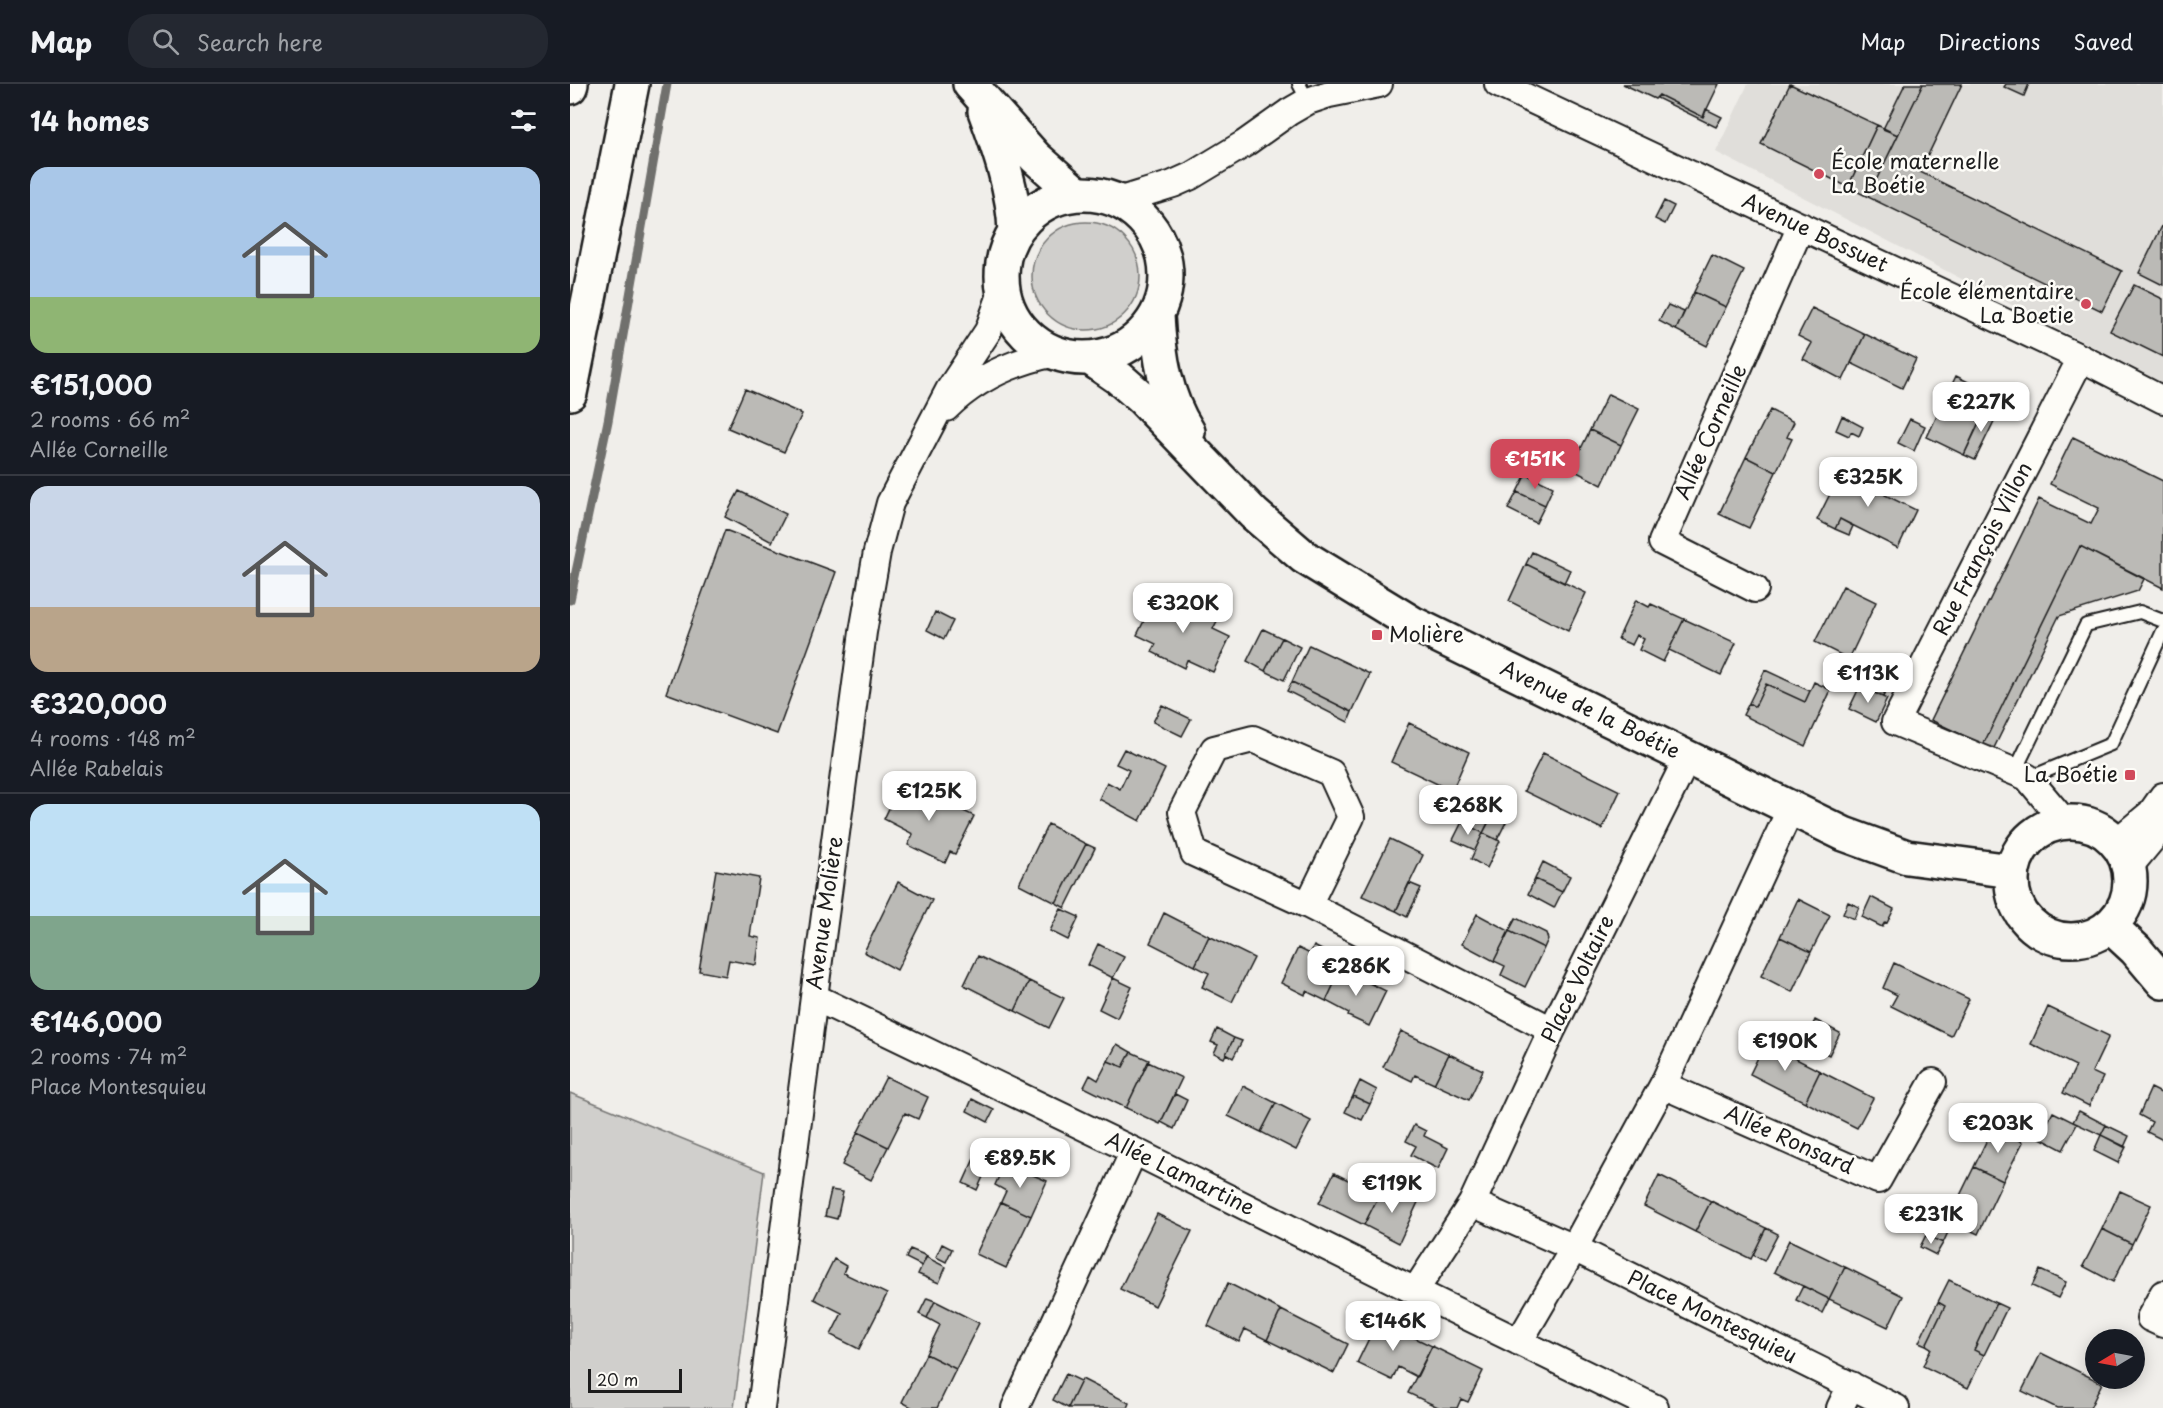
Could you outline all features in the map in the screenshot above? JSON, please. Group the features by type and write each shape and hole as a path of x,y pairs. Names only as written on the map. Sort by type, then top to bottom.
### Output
{"main road":[{"path":"570,393 632,84"},
{"path":"974,90 1035,158 1077,194"},
{"path":"974,90 1005,174 1014,213 1015,232"},
{"path":"1077,194 1098,195 1118,201 1137,213 1152,230 1162,250 1166,272 1164,294 1156,315 1140,337 1116,351 1090,358 1056,353 1037,343 1021,328 1010,310 1003,289 1002,269 1006,250 1015,232 1031,213 1052,200 1077,194"},
{"name":"Avenue de la Boétie","path":"1156,315 1165,382 1184,425 1210,466"},
{"name":"Avenue de la Boétie","path":"1090,358 1119,378 1143,399 1254,514 1304,557 1402,617 1844,834 1907,857 2012,871"},
{"path":"2064,821 2084,822 2102,830 2123,854 2130,883 2128,899 2121,914 2110,926 2092,937 2072,941 2052,938 2033,927 2020,911 2013,892 2012,871 2018,853 2030,837 2046,826 2064,821"},
{"path":"2110,926 2136,950 2163,982"}],"street":[{"path":"1118,201 1191,176 1244,144 1289,112 1304,92 1329,94 1380,84"},
{"name":"Avenue Bossuet","path":"1498,84 2081,358 2163,400"},
{"name":"Allée Corneille","path":"1755,589 1662,543 1801,226"},
{"name":"Avenue Molière","path":"761,1408 814,997 876,552 890,503 949,390 985,337 1003,289"},
{"name":"Avenue Molière","path":"928,428 949,405 998,371 1015,362 1056,353"},
{"name":"Rue François Villon","path":"2064,821 2021,774 1895,722 2081,358"},
{"path":"1308,905 1351,817 1330,773 1253,739 1214,749 1182,813 1194,853 1308,905 1552,1030"},
{"name":"Place Voltaire","path":"1472,1203 1552,1030 1688,757"},
{"path":"2123,854 2163,796"},
{"path":"1519,1342 1574,1248 1662,1085 1791,808"},
{"path":"2123,854 2163,826"},
{"name":"Allée Lamartine","path":"814,997 1134,1151 1415,1291"},
{"name":"Allée Ronsard","path":"1662,1085 1878,1180 1933,1082"},
{"path":"1015,1408 1134,1151"},
{"path":"1472,1203 1415,1291 1655,1408"},
{"name":"Place Montesquieu","path":"1472,1203 1574,1248 1896,1408"},
{"path":"2163,1294 2150,1318 2163,1324"},
{"path":"1840,1408 1851,1385"}],"lane":[{"path":"2163,621 2140,612 2086,625 2021,774 2041,773 2111,744 2163,631"}],"shaded area":[{"name":"École élémentaire La Boetie","path":"1748,84 2163,84 2163,383 1716,152"},
{"path":"1086,222 1107,226 1124,238 1136,255 1140,276 1136,297 1124,314 1107,326 1086,330 1065,326 1048,314 1036,297 1032,276 1036,255 1048,238 1065,226"},
{"path":"570,1093 764,1172 734,1408 570,1408"}],"building":[{"path":"1623,84 1719,84 1703,117 1659,95 1655,99"},
{"path":"1790,84 1877,125 1848,187 1761,144"},
{"path":"1905,84 1923,84 1898,135 1883,129"},
{"path":"1923,84 1962,84 1920,172 2122,271 2102,311 1868,197"},
{"path":"2006,84 2029,84 2024,96 2004,87"},
{"path":"1659,95 1703,117 1706,109 1722,117 1716,127 1657,98"},
{"path":"1877,125 1898,135 1868,197 1848,187"},
{"path":"1664,201 1674,206 1665,224 1655,219"},
{"path":"2163,224 2163,285 2139,273"},
{"path":"1712,255 1744,271 1726,307 1694,292"},
{"path":"2134,285 2163,299 2163,357 2110,331"},
{"path":"1694,292 1726,307 1707,346 1676,330"},
{"path":"1668,305 1684,312 1676,330 1659,321"},
{"path":"1812,308 1865,334 1843,380 1803,359 1812,343 1798,336"},
{"path":"1865,334 1916,359 1902,388 1851,363"},
{"path":"1956,376 1993,394 1964,455 1927,437"},
{"path":"745,389 802,414 784,452 728,428"},
{"path":"1608,394 1639,409 1621,445 1590,430"},
{"path":"1986,407 1998,413 1975,460 1964,455"},
{"path":"1770,410 1794,422 1787,437 1792,439 1776,472 1746,457"},
{"path":"1842,416 1863,427 1859,436 1851,432 1849,436 1836,430"},
{"path":"1910,419 1925,426 1914,451 1898,443"},
{"path":"1590,430 1621,445 1602,485 1571,469"},
{"path":"2073,437 2163,481 2163,588 2080,546 1983,745 1931,720 2039,499 2091,524 2099,508 2050,484"},
{"path":"1746,457 1776,472 1749,528 1719,514"},
{"path":"1865,465 1892,479 1885,495 1916,510 1898,548 1840,519 1835,529 1817,520 1837,480 1853,488"},
{"path":"1526,474 1553,487 1545,505 1517,492"},
{"path":"739,491 786,514 772,542 725,517"},
{"path":"1517,492 1545,505 1536,523 1508,509"},
{"path":"1840,519 1853,526 1849,535 1835,529"},
{"path":"725,530 836,572 777,734 666,693"},
{"path":"2080,546 2144,579 2138,591 2059,616 1990,756 1947,735 1950,729 1983,745"},
{"path":"1532,552 1570,570 1564,583 1526,564"},
{"path":"1526,564 1586,593 1568,631 1509,601"},
{"path":"1843,586 1876,602 1849,659 1815,642"},
{"path":"1158,593 1217,621 1213,629 1230,637 1213,672 1187,660 1184,668 1152,652 1156,644 1137,635"},
{"path":"1636,600 1649,607 1651,604 1684,619 1663,662 1639,650 1644,639 1637,635 1632,645 1618,639"},
{"path":"935,612 953,621 944,639 927,630"},
{"path":"1684,619 1736,643 1721,675 1669,650"},
{"path":"1263,629 1282,638 1265,671 1247,661"},
{"path":"1282,638 1300,647 1284,680 1265,671"},
{"path":"1309,645 1370,674 1352,712 1292,682"},
{"path":"1869,667 1892,678 1883,697 1860,686"},
{"path":"1765,670 1810,691 1805,702 1766,684 1755,707 1749,703"},
{"path":"1292,682 1352,712 1348,722 1287,691"},
{"path":"1814,682 1831,690 1805,746 1743,715 1749,703 1755,707 1766,684 1805,702"},
{"path":"1860,686 1887,699 1876,722 1849,709"},
{"path":"1162,705 1191,719 1182,736 1153,722"},
{"path":"1409,723 1469,752 1452,791 1391,762"},
{"path":"1124,749 1165,769 1140,821 1099,799 1107,782 1120,789 1129,770 1116,764"},
{"path":"1543,753 1620,791 1602,829 1524,791"},
{"path":"902,781 974,816 955,854 950,852 945,863 908,845 913,834 884,819"},
{"path":"1472,788 1498,801 1493,814 1466,801"},
{"path":"1466,801 1493,814 1483,833 1457,820"},
{"path":"1494,811 1508,818 1497,840 1483,833"},
{"path":"1462,822 1483,833 1475,850 1453,840"},
{"path":"1048,824 1086,844 1056,903 1019,884"},
{"path":"1483,833 1500,841 1487,868 1471,859"},
{"path":"1390,839 1423,855 1396,911 1362,896"},
{"path":"1086,844 1095,848 1065,908 1056,903"},
{"path":"1543,862 1570,876 1562,892 1535,879"},
{"path":"716,870 759,878 750,936 760,938 756,965 729,960 726,976 699,971"},
{"path":"1535,879 1562,892 1554,908 1528,894"},
{"path":"898,882 932,900 897,970 864,952"},
{"path":"1409,883 1421,888 1407,917 1396,911"},
{"path":"1871,897 1894,909 1887,923 1885,922 1882,927 1862,917"},
{"path":"1798,899 1830,915 1811,952 1780,937"},
{"path":"1848,902 1859,907 1854,919 1843,914"},
{"path":"1061,909 1079,917 1068,940 1050,931"},
{"path":"1164,913 1209,936 1195,966 1150,943"},
{"path":"1477,914 1509,931 1494,961 1462,944"},
{"path":"1516,918 1546,933 1548,939 1544,948 1509,931"},
{"path":"1509,931 1544,948 1525,987 1501,975 1505,966 1494,961"},
{"path":"1209,936 1254,958 1232,1002 1202,987 1209,973 1195,966"},
{"path":"1780,937 1811,952 1792,992 1761,976"},
{"path":"1098,944 1124,957 1113,978 1088,965"},
{"path":"1314,946 1345,962 1341,969 1310,954"},
{"path":"1298,948 1341,969 1326,1001 1306,991 1305,995 1281,983"},
{"path":"978,956 1029,981 1015,1011 964,985"},
{"path":"1345,962 1376,977 1373,985 1341,969"},
{"path":"1894,963 1969,999 1951,1036 1891,1006 1897,995 1883,988"},
{"path":"1341,969 1386,991 1369,1026 1348,1016 1349,1013 1326,1001"},
{"path":"1113,978 1132,987 1117,1018 1099,1009"},
{"path":"1029,981 1064,998 1049,1028 1015,1011"},
{"path":"2048,1007 2109,1036 2092,1072 2103,1077 2089,1106 2063,1093 2076,1066 2031,1044"},
{"path":"1815,1020 1840,1033 1829,1055 1804,1043"},
{"path":"1217,1029 1234,1038 1224,1058 1214,1053 1218,1045 1211,1042"},
{"path":"1401,1031 1449,1054 1434,1084 1415,1075 1412,1081 1383,1067"},
{"path":"1234,1038 1242,1041 1233,1058 1226,1054"},
{"path":"1765,1043 1820,1071 1805,1102 1750,1074"},
{"path":"1117,1044 1131,1052 1123,1067 1108,1061"},
{"path":"1131,1052 1149,1060 1126,1108 1084,1087 1090,1075 1098,1080 1108,1061 1123,1067"},
{"path":"1449,1054 1483,1070 1469,1100 1434,1084"},
{"path":"1148,1062 1182,1078 1160,1124 1126,1108"},
{"path":"1820,1071 1873,1098 1857,1128 1805,1102"},
{"path":"886,1077 928,1097 918,1119 905,1113 888,1147 858,1132"},
{"path":"1360,1081 1377,1090 1370,1104 1353,1096"},
{"path":"1243,1086 1276,1103 1261,1132 1228,1116"},
{"path":"2151,1088 2163,1094 2163,1140 2147,1132 2152,1122 2139,1115"},
{"path":"1175,1094 1187,1100 1174,1129 1161,1122"},
{"path":"1353,1096 1370,1104 1362,1120 1345,1112"},
{"path":"972,1099 994,1110 988,1122 967,1111"},
{"path":"1276,1103 1311,1121 1296,1150 1261,1132"},
{"path":"2079,1111 2106,1125 2101,1135 2073,1122"},
{"path":"2053,1112 2077,1124 2063,1150 2040,1138"},
{"path":"1414,1125 1426,1131 1424,1136 1448,1148 1438,1169 1411,1155 1416,1146 1406,1141"},
{"path":"2106,1125 2129,1136 2124,1147 2101,1135"},
{"path":"1993,1127 2023,1142 2003,1181 1974,1167"},
{"path":"858,1132 888,1147 871,1180 842,1165"},
{"path":"2101,1135 2126,1147 2118,1163 2094,1151"},
{"path":"978,1150 992,1157 977,1190 963,1183"},
{"path":"1005,1163 1047,1181 1031,1216 1001,1202 1006,1191 995,1185"},
{"path":"1974,1167 2003,1181 1978,1234 1948,1220"},
{"path":"1334,1173 1379,1195 1364,1225 1319,1203"},
{"path":"1659,1175 1711,1201 1695,1232 1644,1206"},
{"path":"1388,1186 1419,1200 1399,1243 1364,1225 1379,1195 1383,1196"},
{"path":"831,1190 843,1192 837,1219 825,1216"},
{"path":"2120,1191 2151,1205 2132,1244 2102,1229"},
{"path":"1711,1201 1766,1228 1751,1259 1695,1232"},
{"path":"1001,1202 1031,1216 1006,1268 976,1254"},
{"path":"1157,1214 1192,1231 1155,1306 1120,1289"},
{"path":"1932,1222 1949,1230 1943,1243 1926,1235"},
{"path":"1766,1228 1778,1234 1764,1261 1753,1255"},
{"path":"2102,1229 2132,1244 2113,1282 2083,1266"},
{"path":"1926,1235 1943,1243 1936,1255 1920,1247"},
{"path":"1789,1240 1845,1267 1829,1299 1774,1272"},
{"path":"942,1244 952,1249 946,1262 936,1257"},
{"path":"910,1249 927,1256 922,1266 906,1258"},
{"path":"926,1257 946,1267 939,1283 918,1274"},
{"path":"834,1259 846,1266 843,1273 887,1294 859,1349 831,1335 842,1313 814,1299"},
{"path":"1845,1267 1903,1296 1888,1327 1829,1299"},
{"path":"2040,1270 2066,1282 2058,1298 2032,1286"},
{"path":"1949,1280 1996,1303 1974,1350 1984,1355 1968,1388 1923,1366 1931,1348 1926,1345 1945,1306 1938,1302"},
{"path":"1228,1283 1281,1310 1267,1340 1245,1329 1239,1342 1208,1326"},
{"path":"1803,1286 1829,1299 1822,1313 1796,1300"},
{"path":"927,1298 935,1301 927,1318 919,1314"},
{"path":"935,1301 979,1323 956,1369 926,1354 940,1325 927,1318"},
{"path":"1938,1302 1945,1306 1926,1345 1919,1342"},
{"path":"1996,1303 2007,1308 1984,1355 1974,1350"},
{"path":"1281,1310 1348,1344 1334,1373 1267,1340"},
{"path":"1378,1320 1432,1346 1417,1377 1398,1367 1392,1380 1357,1363"},
{"path":"1432,1346 1483,1371 1468,1402 1461,1399 1457,1408 1440,1408 1408,1393"},
{"path":"2041,1353 2085,1375 2085,1389 2099,1389 2090,1408 2057,1408 2022,1391"},
{"path":"926,1354 956,1369 937,1408 913,1408 902,1402"},
{"path":"1066,1374 1081,1381 1068,1408 1053,1400"},
{"path":"1082,1379 1129,1403 1127,1408 1068,1408"}],"waterway":[{"path":"570,600 608,421 667,84"}],"place":[{"name":"École maternelle La Boétie","path":"1819,174"},
{"name":"École élémentaire La Boetie","path":"2086,304"},
{"name":"Molière","path":"1377,635"},
{"name":"La Boétie","path":"2130,775"}]}
